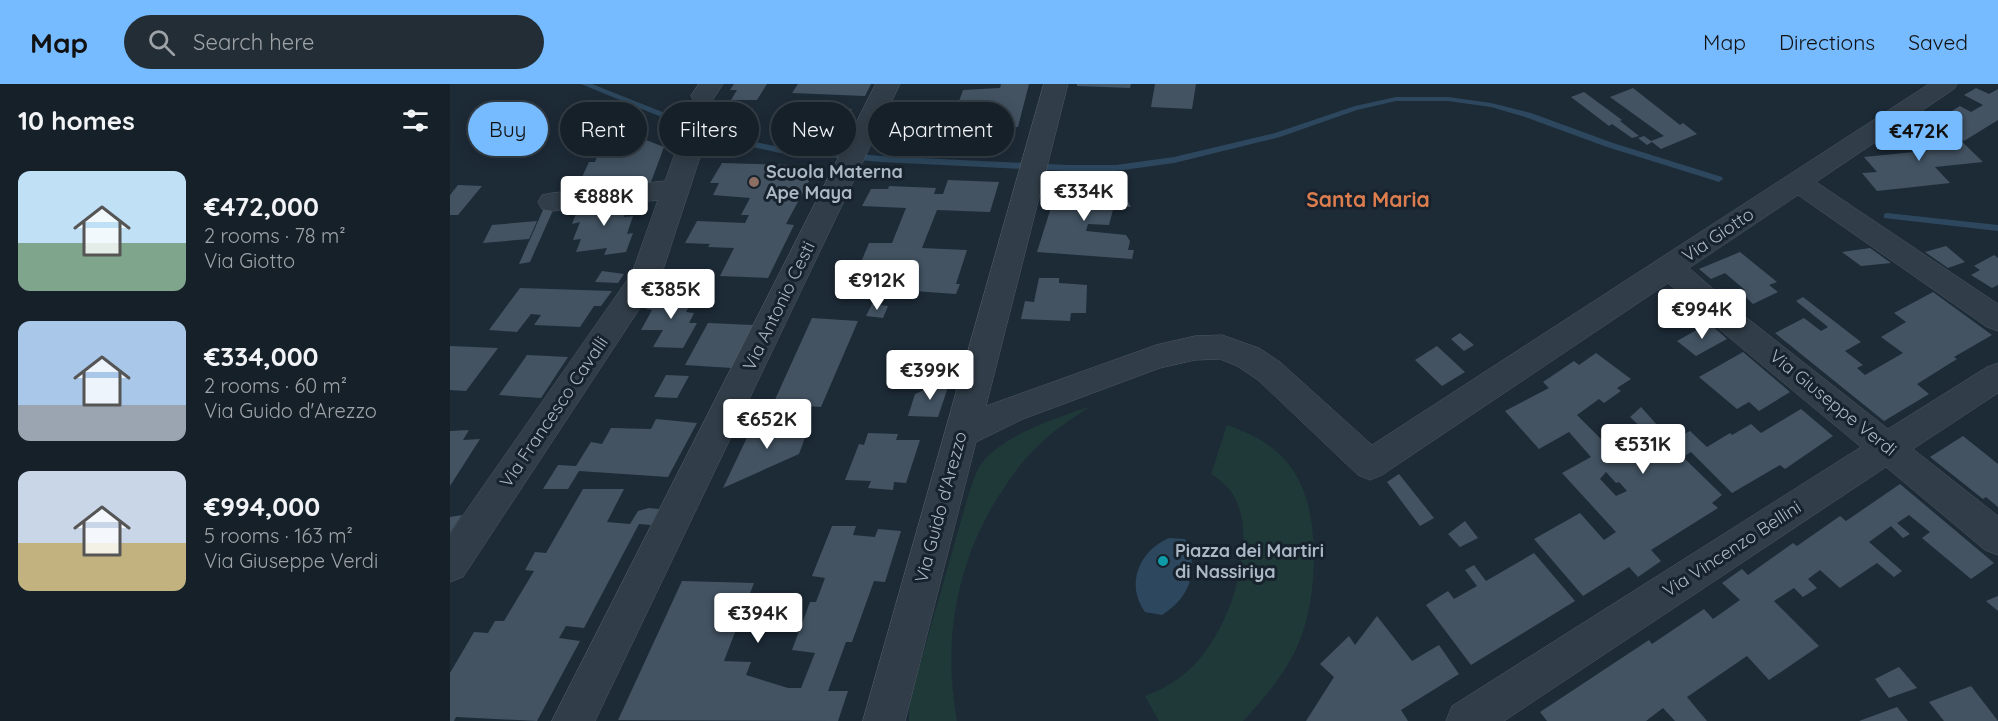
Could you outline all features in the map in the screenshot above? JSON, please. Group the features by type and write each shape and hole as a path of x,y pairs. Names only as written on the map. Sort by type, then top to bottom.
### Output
{"street":[{"name":"Via Antonio Cesti","path":"573,721 888,84"},
{"name":"Via Guido d'Arezzo","path":"884,721 1056,84"},
{"name":"Via Giotto","path":"961,434 1011,409 1156,357 1195,348 1221,347 1248,357 1269,371 1370,465 1946,84"},
{"name":"Via Francesco Cavalli","path":"450,565 646,276 688,156"},
{"path":"1798,182 1998,319"},
{"path":"552,202 677,189"},
{"name":"Via Giuseppe Verdi","path":"1670,268 1736,326 1889,447 1998,538"},
{"name":"Via Vincenzo Bellini","path":"1467,721 1998,376"}],"green space":[{"path":"1091,406 1052,433 1033,450 1005,486 981,527 962,580 952,636 951,664 957,721 909,721 909,703 968,496 978,469 987,457 1013,438"},
{"path":"1227,425 1250,434 1268,445 1283,458 1303,489 1309,508 1314,553 1308,613 1297,647 1280,677 1243,721 1159,721 1145,696 1176,680 1205,652 1228,610 1242,562 1241,515 1232,493 1211,474"}],"water":[{"path":"1169,538 1185,539 1192,561 1190,582 1180,600 1162,615 1145,612 1136,590 1138,569 1150,551"}],"building":[{"path":"734,84 767,84 757,100 731,100 737,90 730,90"},
{"path":"798,84 871,84 865,96 792,93"},
{"path":"1001,84 1029,84 1018,127 1014,127 1014,102 959,102 963,90 1000,88"},
{"path":"1077,84 1131,84 1130,88 1077,86"},
{"path":"1155,84 1196,84 1192,109 1151,107"},
{"path":"1633,88 1680,125 1683,123 1697,134 1661,149 1652,142 1647,145 1638,138 1644,136 1651,141 1664,136 1610,97"},
{"path":"1976,88 1989,94 1998,89 1998,120 1964,141 1940,118 1960,106 1971,112 1983,105 1964,95"},
{"path":"1584,92 1622,120 1620,121 1639,136 1632,138 1612,124 1609,126 1571,97"},
{"path":"1952,132 1983,162 1935,167 1950,183 1877,191 1862,173 1877,172 1864,157 1914,152 1899,137"},
{"path":"647,140 659,145 661,156 651,182 577,188 589,162 595,162 597,156 647,156"},
{"path":"722,163 789,165 787,169 815,170 786,224 794,225 768,278 720,276 734,248 685,243 697,221 745,223 749,215 741,215 750,198 713,195 719,183 710,183"},
{"path":"948,180 999,182 990,212 937,210 922,248 967,250 956,284 960,284 956,294 900,290 905,277 897,278 894,275 903,264 861,262 869,243 892,243 906,208 862,206 871,189 888,189 889,186 936,188 934,194 943,194"},
{"path":"458,185 482,186 458,215 450,215 450,195"},
{"path":"1050,186 1120,186 1131,207 1114,206 1109,225 1088,224 1086,231 1126,235 1130,241 1128,250 1134,250 1132,259 1037,252 1053,201 1047,200"},
{"path":"630,200 624,217 633,216 627,234 633,233 626,252 604,255 607,248 576,252 581,239 573,240 580,222 572,224 579,206"},
{"path":"554,208 530,262 519,264 543,210"},
{"path":"537,221 529,239 483,243 492,225"},
{"path":"1946,246 1965,262 1948,268 1925,252"},
{"path":"1870,248 1891,263 1861,266 1842,252"},
{"path":"1740,252 1777,282 1769,285 1778,292 1753,304 1740,292 1745,290 1725,273 1711,279 1699,269"},
{"path":"1994,255 1998,258 1998,285 1992,288 1971,275 1980,270 1974,266"},
{"path":"602,271 624,274 618,283 595,282"},
{"path":"1039,278 1059,278 1059,283 1087,285 1086,313 1071,313 1070,321 1021,319 1025,301 1034,302"},
{"path":"520,288 612,291 601,306 594,306 580,327 534,325 541,315 531,314 517,332 489,330"},
{"path":"1933,292 1992,335 1954,357 1957,359 1917,384 1929,394 1884,421 1775,333 1804,318 1821,331 1828,327 1796,301 1803,297 1861,342 1845,351 1863,365 1857,368 1865,375 1903,353 1881,337 1906,322 1894,313"},
{"path":"656,294 696,295 686,312 694,313 689,323 697,323 683,348 653,347 663,330 641,330 652,310 646,309"},
{"path":"872,304 888,306 883,318 866,316"},
{"path":"812,318 858,321 821,407 773,404"},
{"path":"708,323 753,325 732,368 685,365"},
{"path":"1709,323 1727,339 1696,356 1677,341"},
{"path":"1460,333 1474,345 1464,351 1451,339"},
{"path":"450,346 498,348 466,391 450,390"},
{"path":"1437,346 1465,372 1442,386 1415,360"},
{"path":"1743,352 1790,392 1759,411 1749,402 1737,409 1699,377"},
{"path":"1596,353 1631,379 1617,388 1621,391 1604,403 1599,399 1577,415 1615,453 1631,444 1643,456 1690,431 1707,447 1751,424 1761,433 1801,409 1833,436 1785,469 1780,465 1732,493 1691,452 1683,457 1722,495 1712,503 1718,508 1651,550 1661,561 1638,577 1629,567 1583,596 1534,539 1580,513 1604,540 1616,532 1562,473 1591,457 1569,432 1539,449 1505,411 1549,388 1543,382 1574,361 1579,365","holes":["1606,472 1616,483 1619,482 1627,491 1616,496 1600,479"]},
{"path":"527,355 568,357 541,398 499,395"},
{"path":"666,375 689,376 677,398 654,397"},
{"path":"951,378 938,417 908,416 915,394"},
{"path":"1641,407 1658,426 1646,432 1630,417"},
{"path":"656,419 697,423 668,477 579,471 568,489 543,489 558,465 576,466 591,442 602,444 611,428 651,429"},
{"path":"752,427 809,427 799,454 723,488"},
{"path":"469,430 463,440 480,439 450,486 450,431"},
{"path":"868,433 898,434 896,440 920,440 906,483 894,482 893,490 868,488 871,481 845,480 859,444 864,445"},
{"path":"1963,436 1998,464 1998,507 1986,497 1983,499 1930,457"},
{"path":"1399,474 1434,518 1420,526 1387,482"},
{"path":"1900,484 1994,563 1971,579 1922,538 1930,532 1909,515 1897,523 1910,534 1903,538 1891,526 1869,542 1902,571 1894,577 1877,563 1840,588 1820,570 1808,579 1817,588 1803,597 1794,588 1774,601 1819,646 1769,680 1747,656 1687,697 1707,721 1675,721 1663,708 1646,721 1547,721 1540,712 1649,640 1652,644 1704,609 1713,619 1740,600 1722,583 1742,569 1748,575 1793,543 1797,546 1840,516 1846,521"},
{"path":"583,489 624,489 607,522 630,524 638,511 649,508 659,509 651,525 639,524 584,628 566,626 559,638 580,641 537,721 456,717 454,721 450,721 450,673 474,632 488,633 495,621 504,621 534,571 525,570 535,552 546,553"},
{"path":"462,515 450,533 450,517"},
{"path":"1465,521 1478,538 1460,547 1448,534"},
{"path":"832,526 856,526 853,535 875,537 878,529 901,531 885,582 874,581 852,642 846,642 828,691 848,691 838,721 618,720 682,581 754,583 724,661 751,662 746,675 788,688 801,688 815,653 792,650 810,602 816,602 825,578 812,576"},
{"path":"1534,553 1575,601 1471,665 1426,605 1448,591 1454,599 1477,586 1465,570 1474,565 1486,581"},
{"path":"1998,596 1998,611 1986,601"},
{"path":"1377,616 1412,661 1439,645 1459,674 1401,710 1408,721 1306,721 1334,677 1320,664 1349,636 1355,645"},
{"path":"1899,667 1917,688 1889,698 1875,679"},
{"path":"1971,686 1998,721 1944,721 1929,702"},
{"path":"1897,707 1908,721 1859,721"}],"waterway":[{"path":"585,84 718,137 780,150 881,159 1067,168 1116,168 1174,160 1277,135 1355,108 1396,99 1448,99 1491,105 1528,115 1610,145 1719,179"},
{"path":"1887,216 1998,228"}],"place":[{"name":"Scuola Materna Ape Maya","path":"754,182"},
{"name":"Piazza dei Martiri di Nassiriya","path":"1163,561"}],"district":[{"name":"Santa Maria","path":"1368,200"}]}
